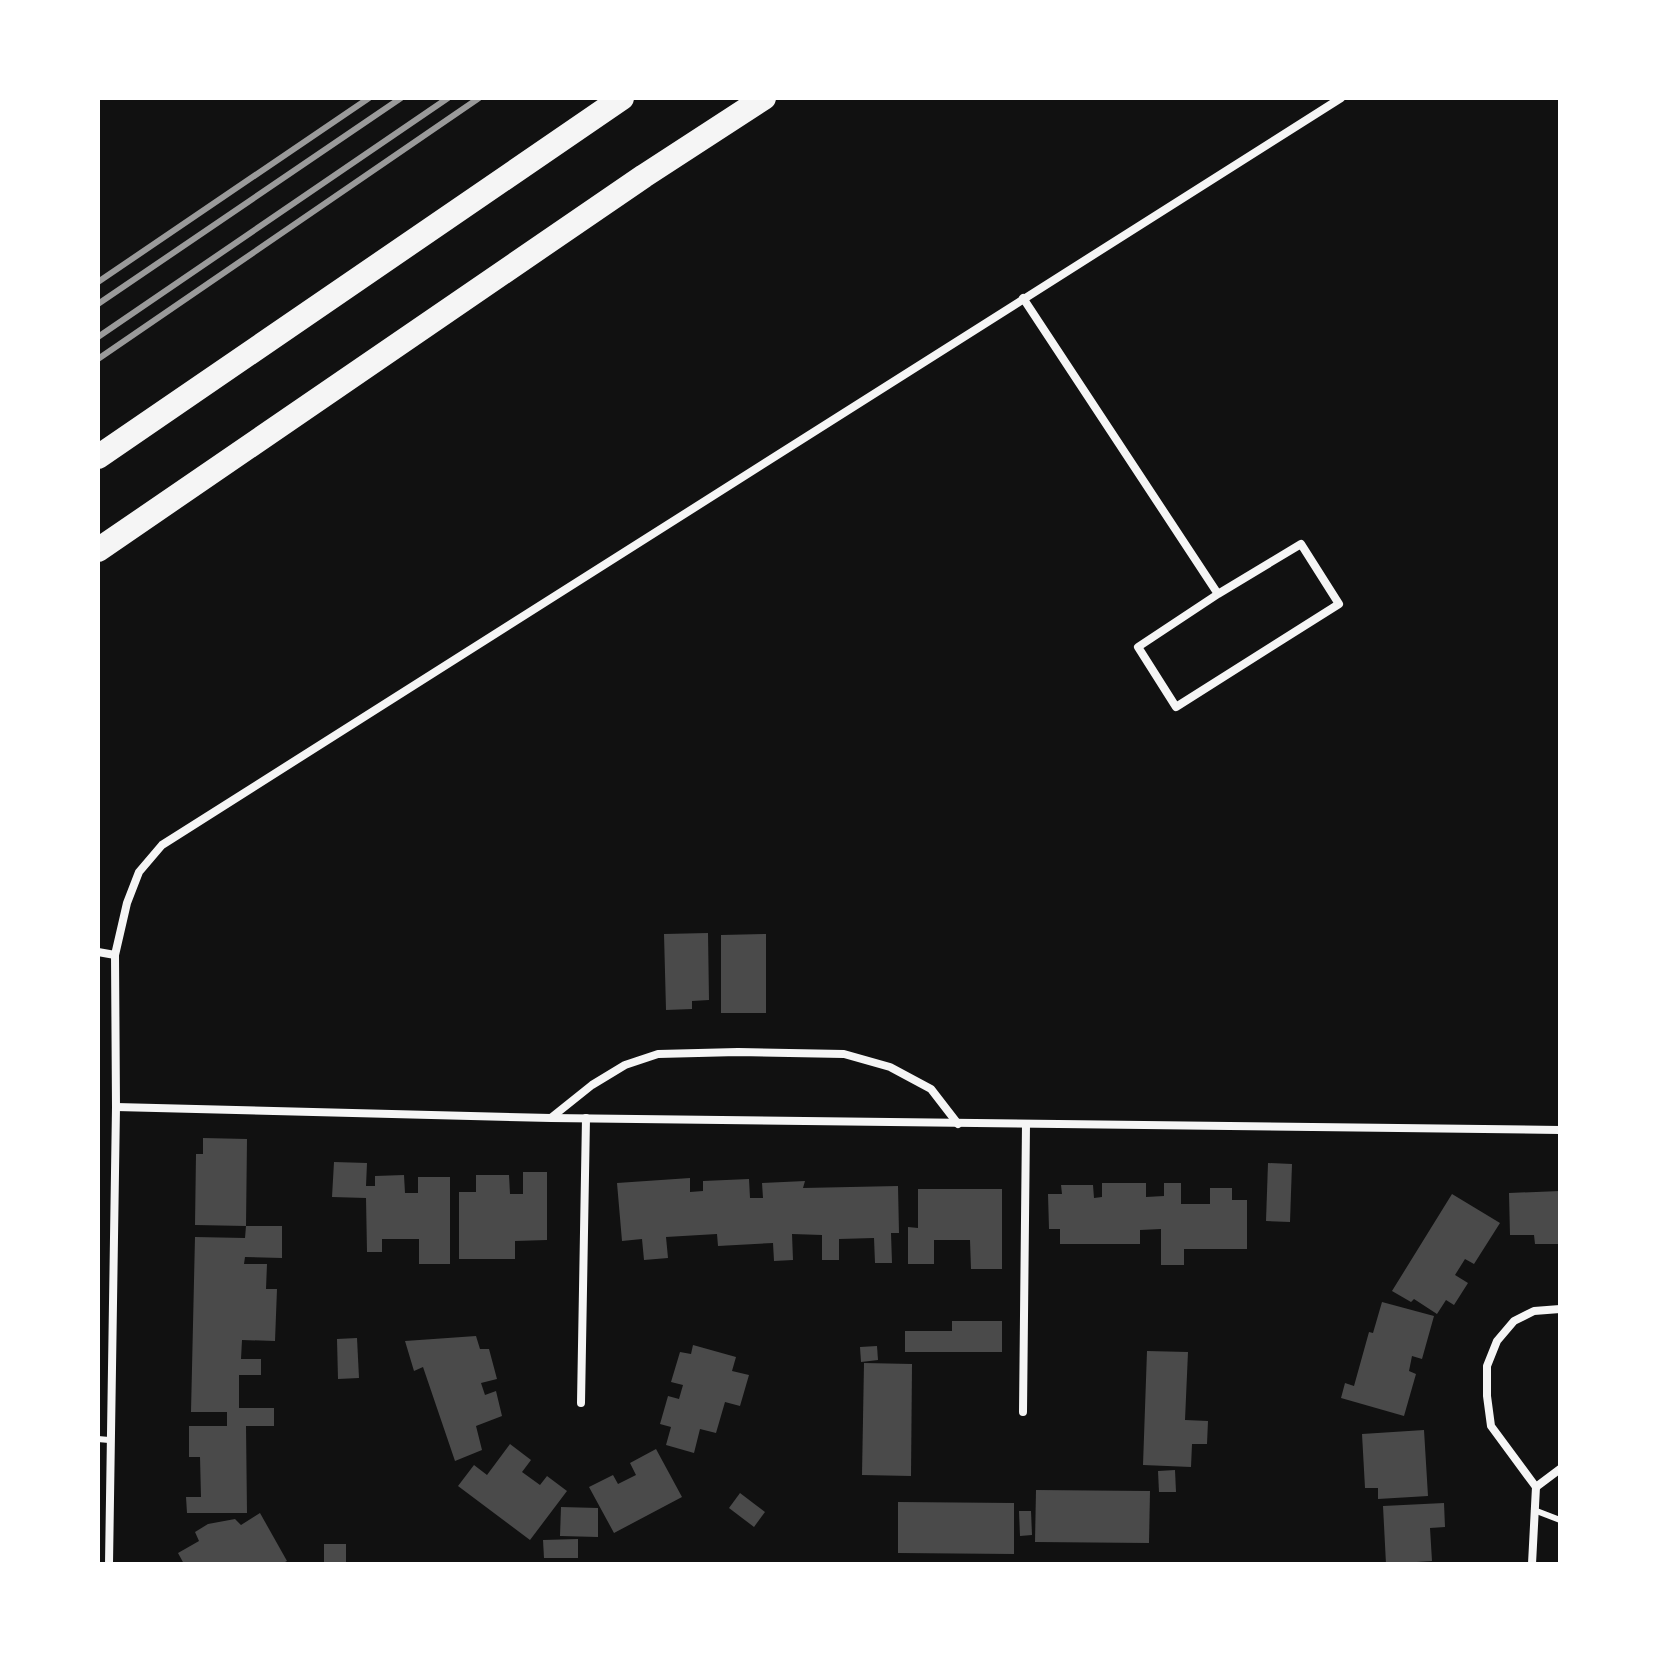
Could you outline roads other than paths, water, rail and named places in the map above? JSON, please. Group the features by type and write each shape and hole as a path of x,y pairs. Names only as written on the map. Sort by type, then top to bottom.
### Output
{"highway":[{"path":"98,457 622,98"},
{"path":"98,550 644,176 764,98"}],"street":[{"path":"109,1563 116,1107 115,955 127,903 139,872 162,845 1341,98"},
{"path":"1023,298 1218,594"},
{"path":"1301,544 1339,604 1176,707 1138,647 1218,594 1301,544"},
{"path":"98,952 115,955"},
{"path":"551,1118 592,1085 625,1065 658,1054 753,1052 844,1054 890,1067 931,1089 958,1124"},
{"path":"116,1107 551,1118 1560,1130"},
{"path":"581,1403 586,1118"},
{"path":"1023,1412 1026,1124"},
{"path":"1532,1564 1536,1487 1491,1426 1487,1366 1497,1341 1514,1321 1534,1311 1560,1309"},
{"path":"1536,1487 1560,1469"}],"lane":[{"path":"98,1439 109,1440"},
{"path":"1534,1510 1560,1520"},
{"path":"98,1562 109,1563"}],"railway":[{"path":"98,282 369,98"},
{"path":"98,304 401,98"},
{"path":"98,337 448,98"},
{"path":"98,359 479,98"}]}
